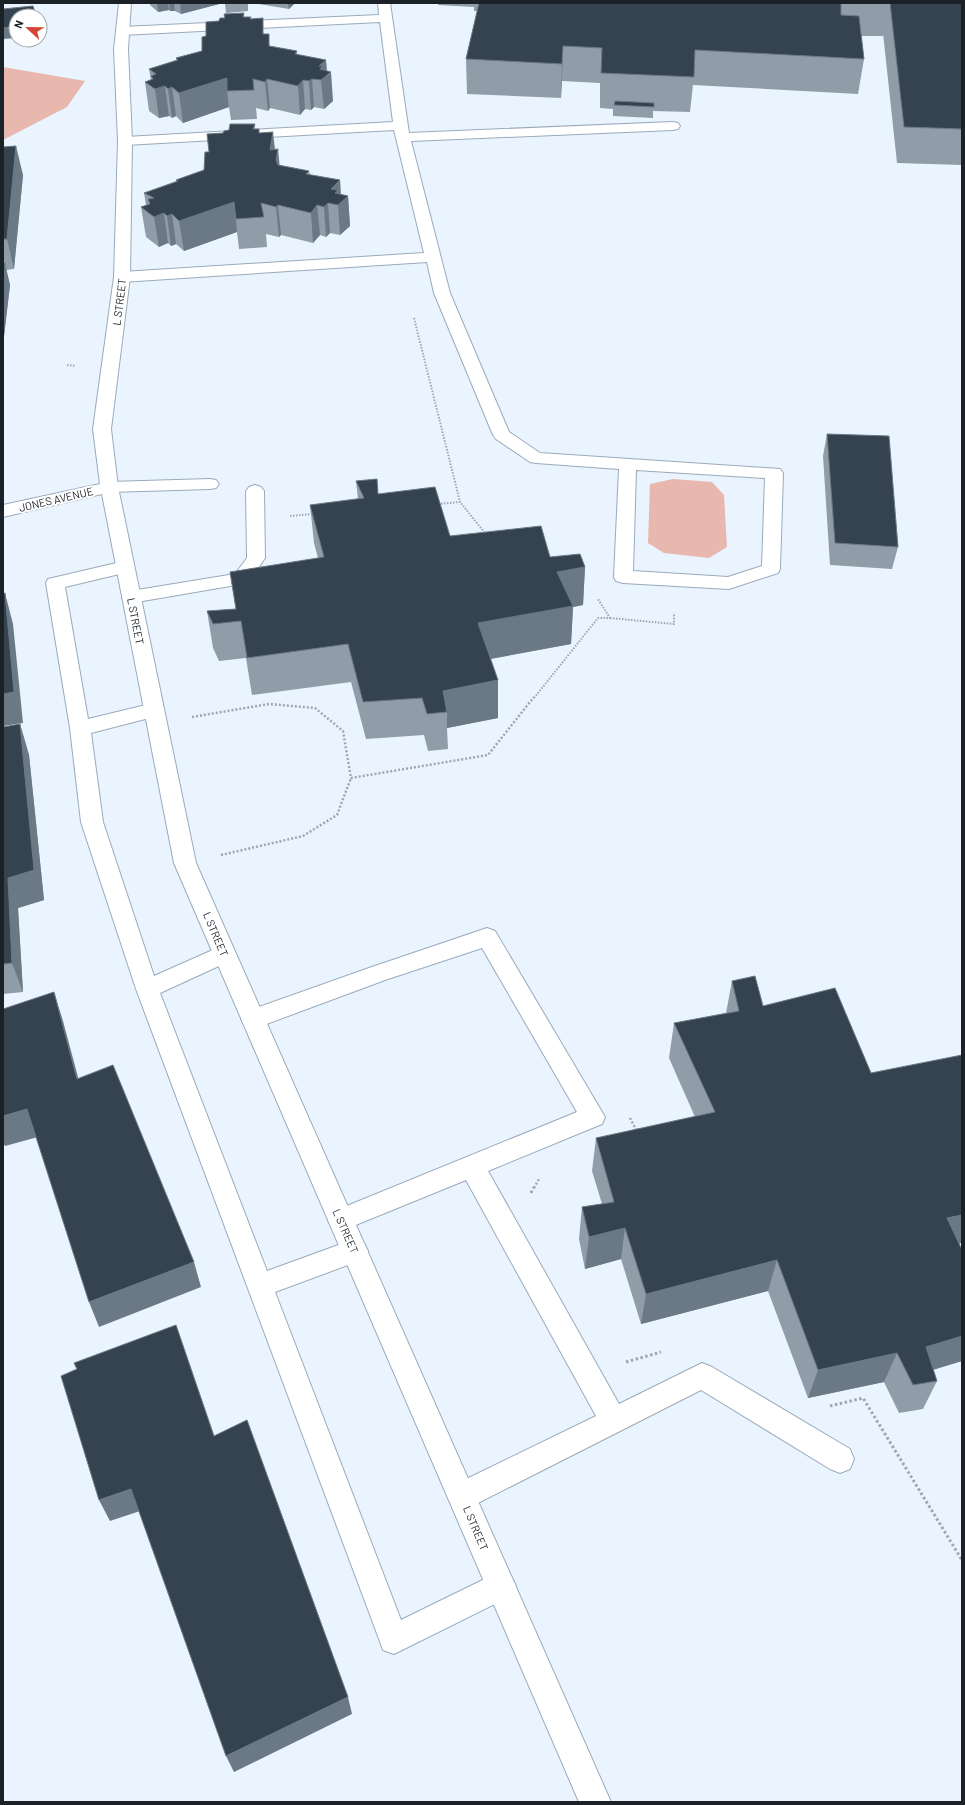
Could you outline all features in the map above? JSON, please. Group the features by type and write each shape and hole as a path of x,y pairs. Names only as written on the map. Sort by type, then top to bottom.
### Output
{"street":[{"name":"L STREET","path":"125,3 122,31 125,141 122,276 102,429 109,487 185,863 595,1802"},
{"path":"384,3 402,131 442,293 502,435 536,458 774,473 770,569 729,584 623,577 628,464"},
{"path":"122,31 386,18"},
{"path":"125,141 402,131 673,126"},
{"path":"122,276 433,257"},
{"name":"JONES AVENUE","path":"3,511 109,487 210,484"},
{"path":"131,598 240,579 256,558 255,491"},
{"path":"125,566 55,583 80,728 92,822 147,989 394,1639 501,1586"},
{"path":"80,728 155,716"},
{"path":"253,1018 487,936 593,1117 341,1220"},
{"path":"147,989 224,954"},
{"path":"472,1166 614,1422"},
{"path":"260,1285 355,1251"},
{"path":"462,1496 614,1422 702,1376 840,1459"}],"path":[{"path":"412,311 460,502 485,533"},
{"path":"437,504 460,502"},
{"path":"288,516 319,513"},
{"path":"350,778 488,754 598,618 610,618 594,593"},
{"path":"155,716 269,704 315,708 342,731 350,778 337,815 303,836 185,863"},
{"path":"627,1113 638,1134"},
{"path":"529,1196 540,1177"},
{"path":"624,1363 662,1352"},
{"path":"826,1406 863,1398 962,1560"}],"shaded area":[{"path":"3,67 85,81 67,107 3,140"},
{"path":"673,479 712,482 724,495 727,547 709,558 664,553 648,543 650,484"}],"building":[{"path":"479,3 841,3 841,15 859,16 864,59 695,50 694,77 601,73 602,48 563,46 562,64 466,59"},
{"path":"890,3 962,3 962,129 904,127"},
{"path":"33,6 34,8 13,8"},
{"path":"8,8 8,28 3,28 3,9"},
{"path":"244,13 243,17 251,17 250,19 263,18 263,34 269,34 269,46 297,51 295,54 326,60 319,66 323,66 320,69 331,72 321,80 303,80 298,86 267,79 265,82 253,79 254,90 227,91 227,78 179,93 172,87 168,89 165,86 155,89 145,82 153,79 151,76 156,74 149,69 178,60 176,58 202,51 202,37 206,36 206,22 219,21 220,18 225,18 224,14"},
{"path":"615,101 654,103 654,107 614,105"},
{"path":"230,124 255,124 253,129 259,129 259,133 273,132 270,150 278,149 276,160 278,165 309,171 306,174 340,180 331,189 338,190 335,193 348,196 338,205 328,203 324,207 317,205 311,213 278,205 276,207 261,203 264,217 236,219 234,202 179,221 172,214 167,216 164,213 154,217 141,207 150,204 148,199 154,198 144,193 204,170 205,152 209,152 207,134 223,133 224,131 229,130"},
{"path":"16,146 7,239 3,239 3,147"},
{"path":"3,263 5,263 3,277"},
{"path":"827,434 889,436 898,547 835,543"},
{"path":"377,479 378,494 435,487 450,536 541,526 550,557 580,554 585,567 557,572 573,606 478,623 498,680 443,691 447,712 427,714 422,698 363,702 348,644 247,658 241,621 213,624 207,611 236,609 230,572 324,557 310,505 364,498 356,481"},
{"path":"5,593 14,692 3,694 3,594"},
{"path":"20,724 34,870 8,878 12,963 3,964 3,727"},
{"path":"755,976 763,1006 835,988 871,1073 962,1055 962,1215 947,1218 962,1250 962,1336 926,1347 937,1381 913,1385 897,1353 818,1370 777,1260 646,1294 625,1228 589,1237 582,1207 614,1202 596,1138 715,1112 674,1023 739,1011 732,981"},
{"path":"54,992 77,1079 113,1065 194,1262 89,1302 27,1109 3,1116 3,1009"},
{"path":"176,1325 214,1436 247,1420 348,1697 226,1756 131,1489 99,1500 61,1376 77,1369 74,1363"}]}
